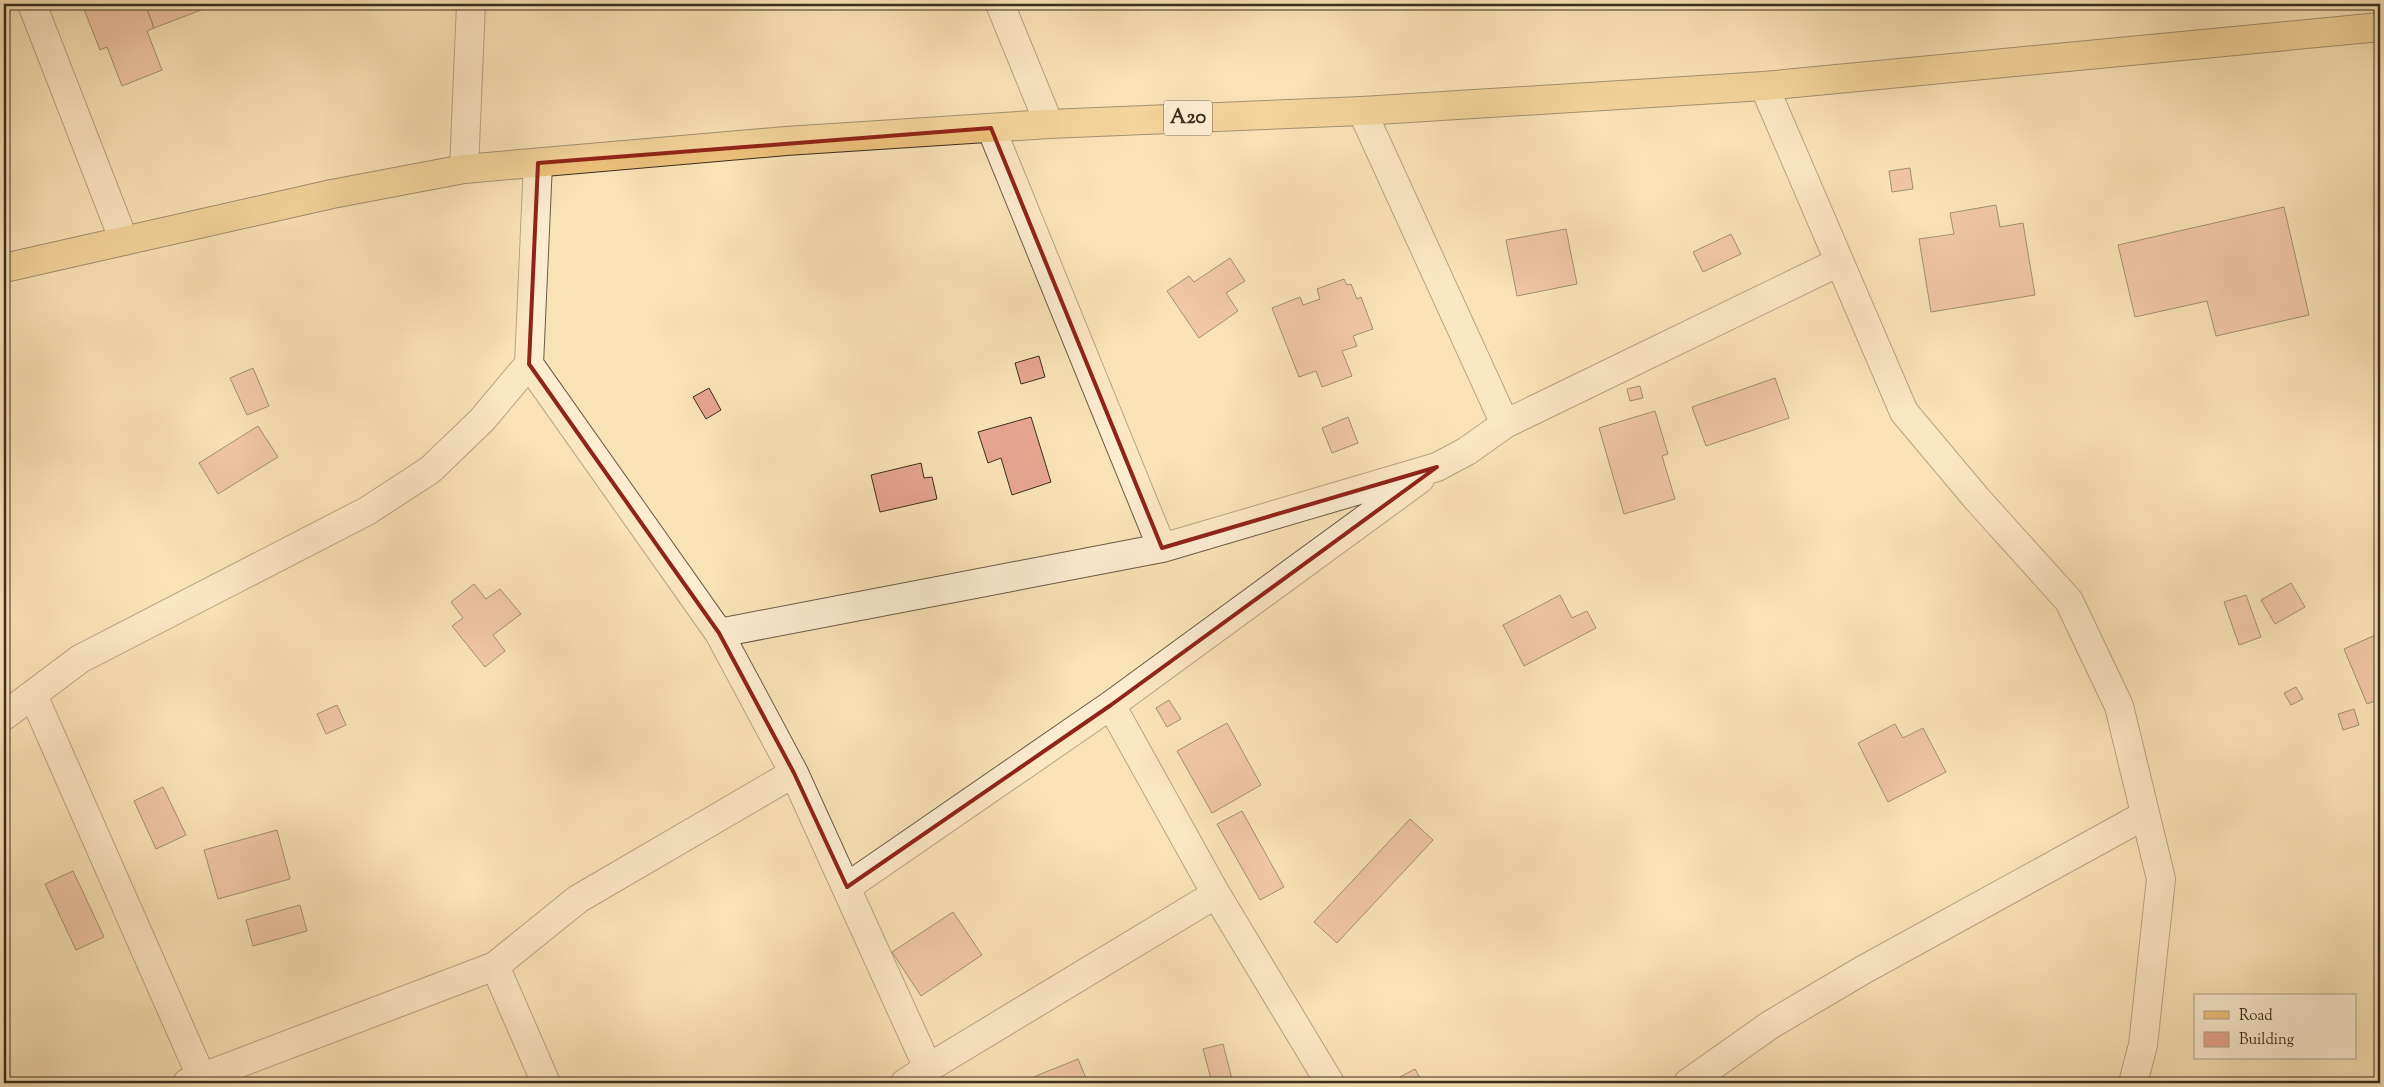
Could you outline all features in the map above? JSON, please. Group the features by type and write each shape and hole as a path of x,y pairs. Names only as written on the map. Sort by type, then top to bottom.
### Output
{"main road":[{"name":"A20","path":"4,268 332,194 464,169 786,141 1049,124 1362,111 1764,86 2380,27"}],"street":[{"path":"32,4 124,241"},
{"path":"464,169 471,4"},
{"path":"1000,4 1049,124"},
{"path":"1764,86 1904,412 1977,499 2070,601 2120,706 2161,880 2143,1045 2133,1083"},
{"path":"1362,111 1505,424"},
{"path":"991,128 1162,548"},
{"path":"4,716 80,659 367,511 430,470 482,420 529,364 538,163"},
{"path":"847,887 1112,705 1437,466 1467,451 1505,424 1839,262"},
{"path":"529,364 719,633 794,773 928,1068"},
{"path":"719,633 1162,548 1437,466"},
{"path":"33,695 198,1081 495,966 578,899 794,773"},
{"path":"1112,705 1216,894 1330,1083"},
{"path":"1688,1083 1770,1025 1863,970 2145,814"},
{"path":"905,1083 1216,894"},
{"path":"495,966 546,1083"}],"highlighted area":[{"path":"991,128 1162,548 1437,467 1111,705 847,887 794,773 719,633 529,364 538,163"}],"building":[{"path":"82,4 145,4 154,28 147,31 162,70 122,86 107,47 100,50"},
{"path":"145,4 199,4 201,10 154,28"},
{"path":"1910,168 1913,189 1892,192 1889,171"},
{"path":"1996,205 2000,227 2023,223 2035,295 1931,312 1919,239 1954,234 1950,213"},
{"path":"2284,207 2309,315 2216,336 2207,301 2135,317 2118,245"},
{"path":"1566,229 1577,284 1517,296 1506,240"},
{"path":"1731,234 1741,254 1703,272 1693,252"},
{"path":"1230,258 1245,281 1226,293 1238,311 1199,338 1167,291 1189,276 1194,282"},
{"path":"1344,279 1347,285 1351,284 1357,299 1361,297 1373,329 1353,336 1357,346 1342,351 1352,376 1322,387 1316,371 1299,377 1272,308 1300,297 1303,305 1320,299 1317,289"},
{"path":"1039,356 1045,377 1021,384 1015,363"},
{"path":"253,368 269,406 247,415 230,378"},
{"path":"1775,378 1789,418 1706,446 1692,407"},
{"path":"1640,386 1643,398 1630,401 1627,389"},
{"path":"709,388 721,410 706,419 693,397"},
{"path":"1655,411 1668,454 1662,456 1675,499 1624,514 1599,428"},
{"path":"1031,417 1051,482 1012,495 1001,458 988,463 978,432"},
{"path":"1348,417 1358,443 1332,453 1322,428"},
{"path":"258,426 278,457 218,494 199,463"},
{"path":"921,463 924,478 932,477 937,499 880,512 871,475"},
{"path":"2291,583 2305,607 2275,624 2261,600"},
{"path":"474,584 486,599 500,589 521,614 493,635 505,651 485,667 452,626 463,618 451,602"},
{"path":"1560,595 1572,618 1587,611 1596,628 1524,666 1503,625"},
{"path":"2246,595 2261,637 2239,645 2224,602"},
{"path":"2380,633 2380,699 2367,704 2344,649"},
{"path":"2296,687 2303,699 2291,705 2284,693"},
{"path":"1169,700 1181,719 1167,727 1156,708"},
{"path":"337,705 346,725 326,734 317,714"},
{"path":"2354,709 2359,725 2343,730 2338,714"},
{"path":"1227,723 1261,785 1212,813 1177,751"},
{"path":"1895,724 1903,738 1923,728 1946,772 1888,802 1858,743"},
{"path":"163,787 186,835 156,849 134,801"},
{"path":"1242,811 1284,887 1260,900 1217,824"},
{"path":"1410,819 1433,840 1337,943 1314,922"},
{"path":"277,830 290,879 218,899 204,850"},
{"path":"73,871 104,937 76,950 45,884"},
{"path":"300,905 307,931 253,946 246,920"},
{"path":"953,912 982,955 921,996 892,952"},
{"path":"1223,1044 1233,1083 1212,1083 1203,1049"},
{"path":"1078,1059 1088,1083 1028,1083 1026,1080"},
{"path":"1415,1069 1423,1083 1388,1083"}]}
